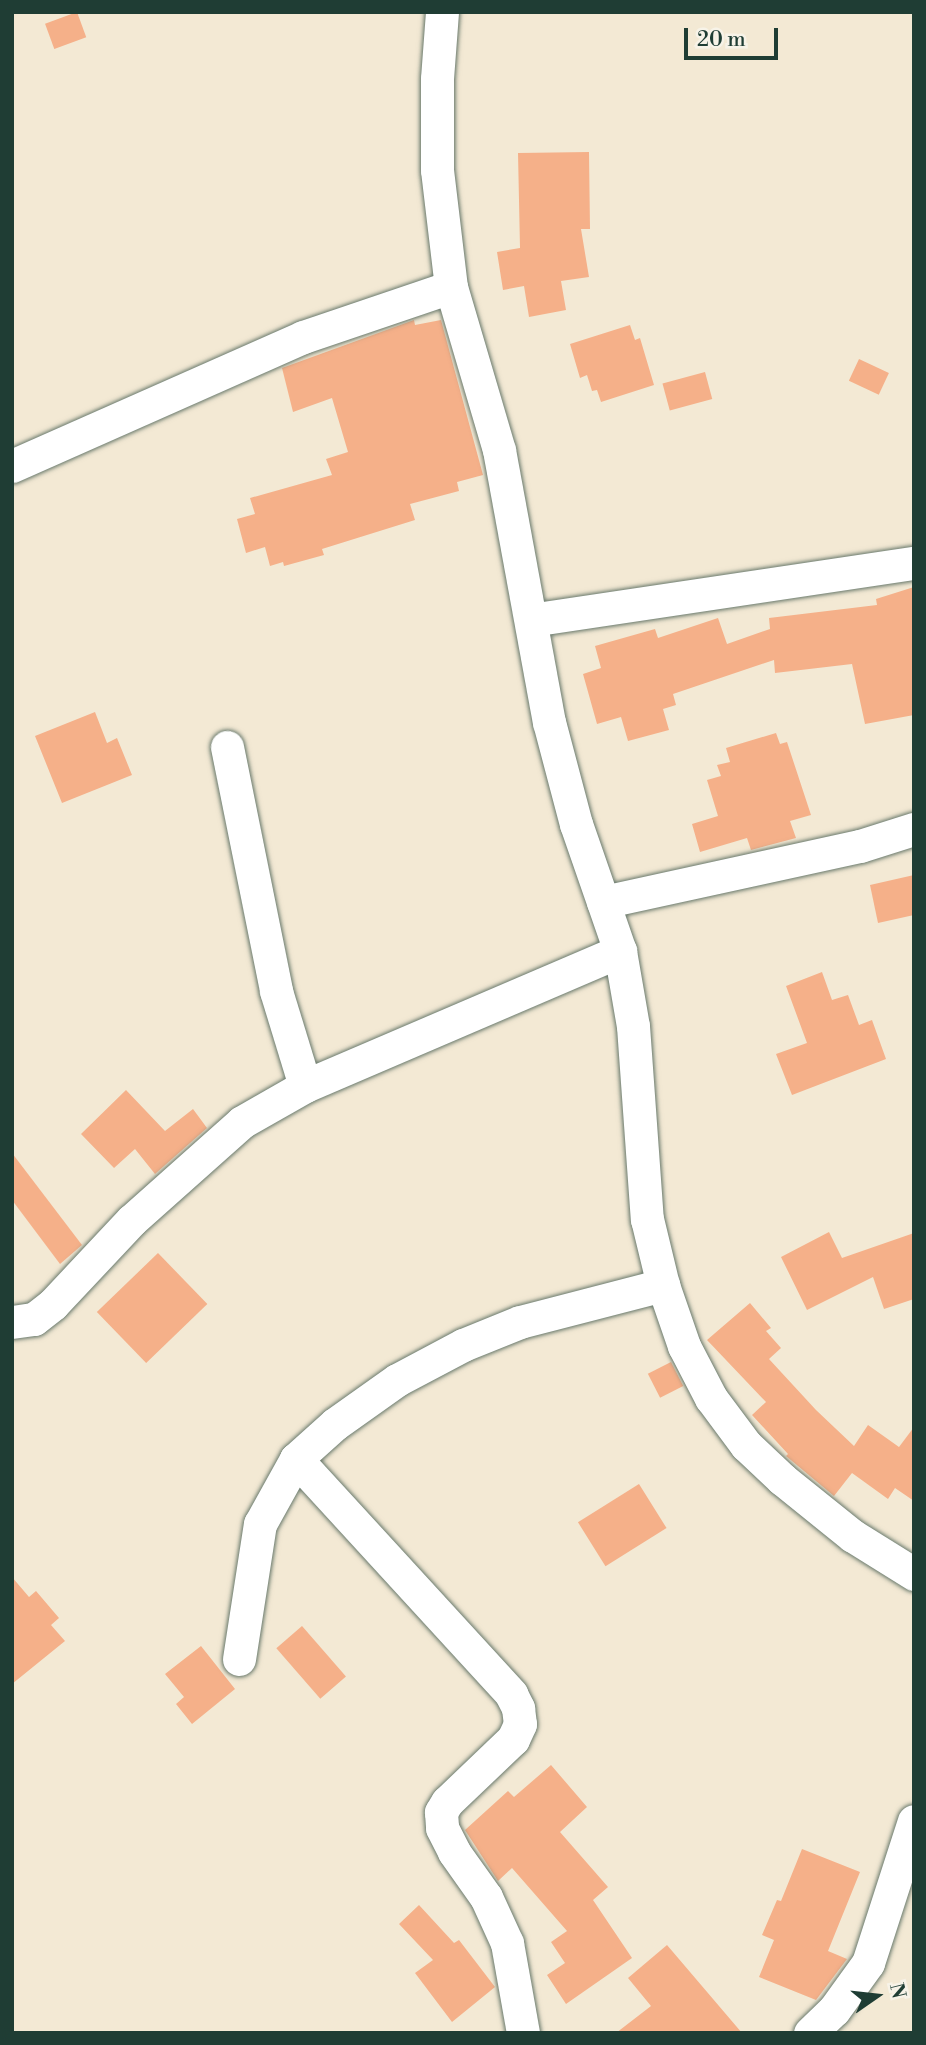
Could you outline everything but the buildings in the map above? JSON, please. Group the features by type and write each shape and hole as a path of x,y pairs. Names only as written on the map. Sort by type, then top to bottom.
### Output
{"street":[{"path":"442,12 437,79 437,170 450,287 499,450 549,722 576,824 620,951 633,1026 647,1219 663,1285 684,1346 711,1398 746,1445 782,1479 853,1536 914,1574"},
{"path":"12,466 303,337 450,287"},
{"path":"531,620 914,563"},
{"path":"227,747 276,991 305,1086"},
{"path":"603,902 860,846 914,829"},
{"path":"12,1322 34,1318 53,1304 132,1220 242,1122 305,1086 478,1009 620,951"},
{"path":"239,1659 260,1524 296,1459 335,1424 397,1380 463,1345 520,1322 663,1285"},
{"path":"296,1459 511,1693 518,1708 520,1724 513,1739 447,1802 441,1812 442,1828 454,1852 486,1897 507,1943 523,2033"},
{"path":"810,2033 834,2010 868,1963 914,1821"}]}
